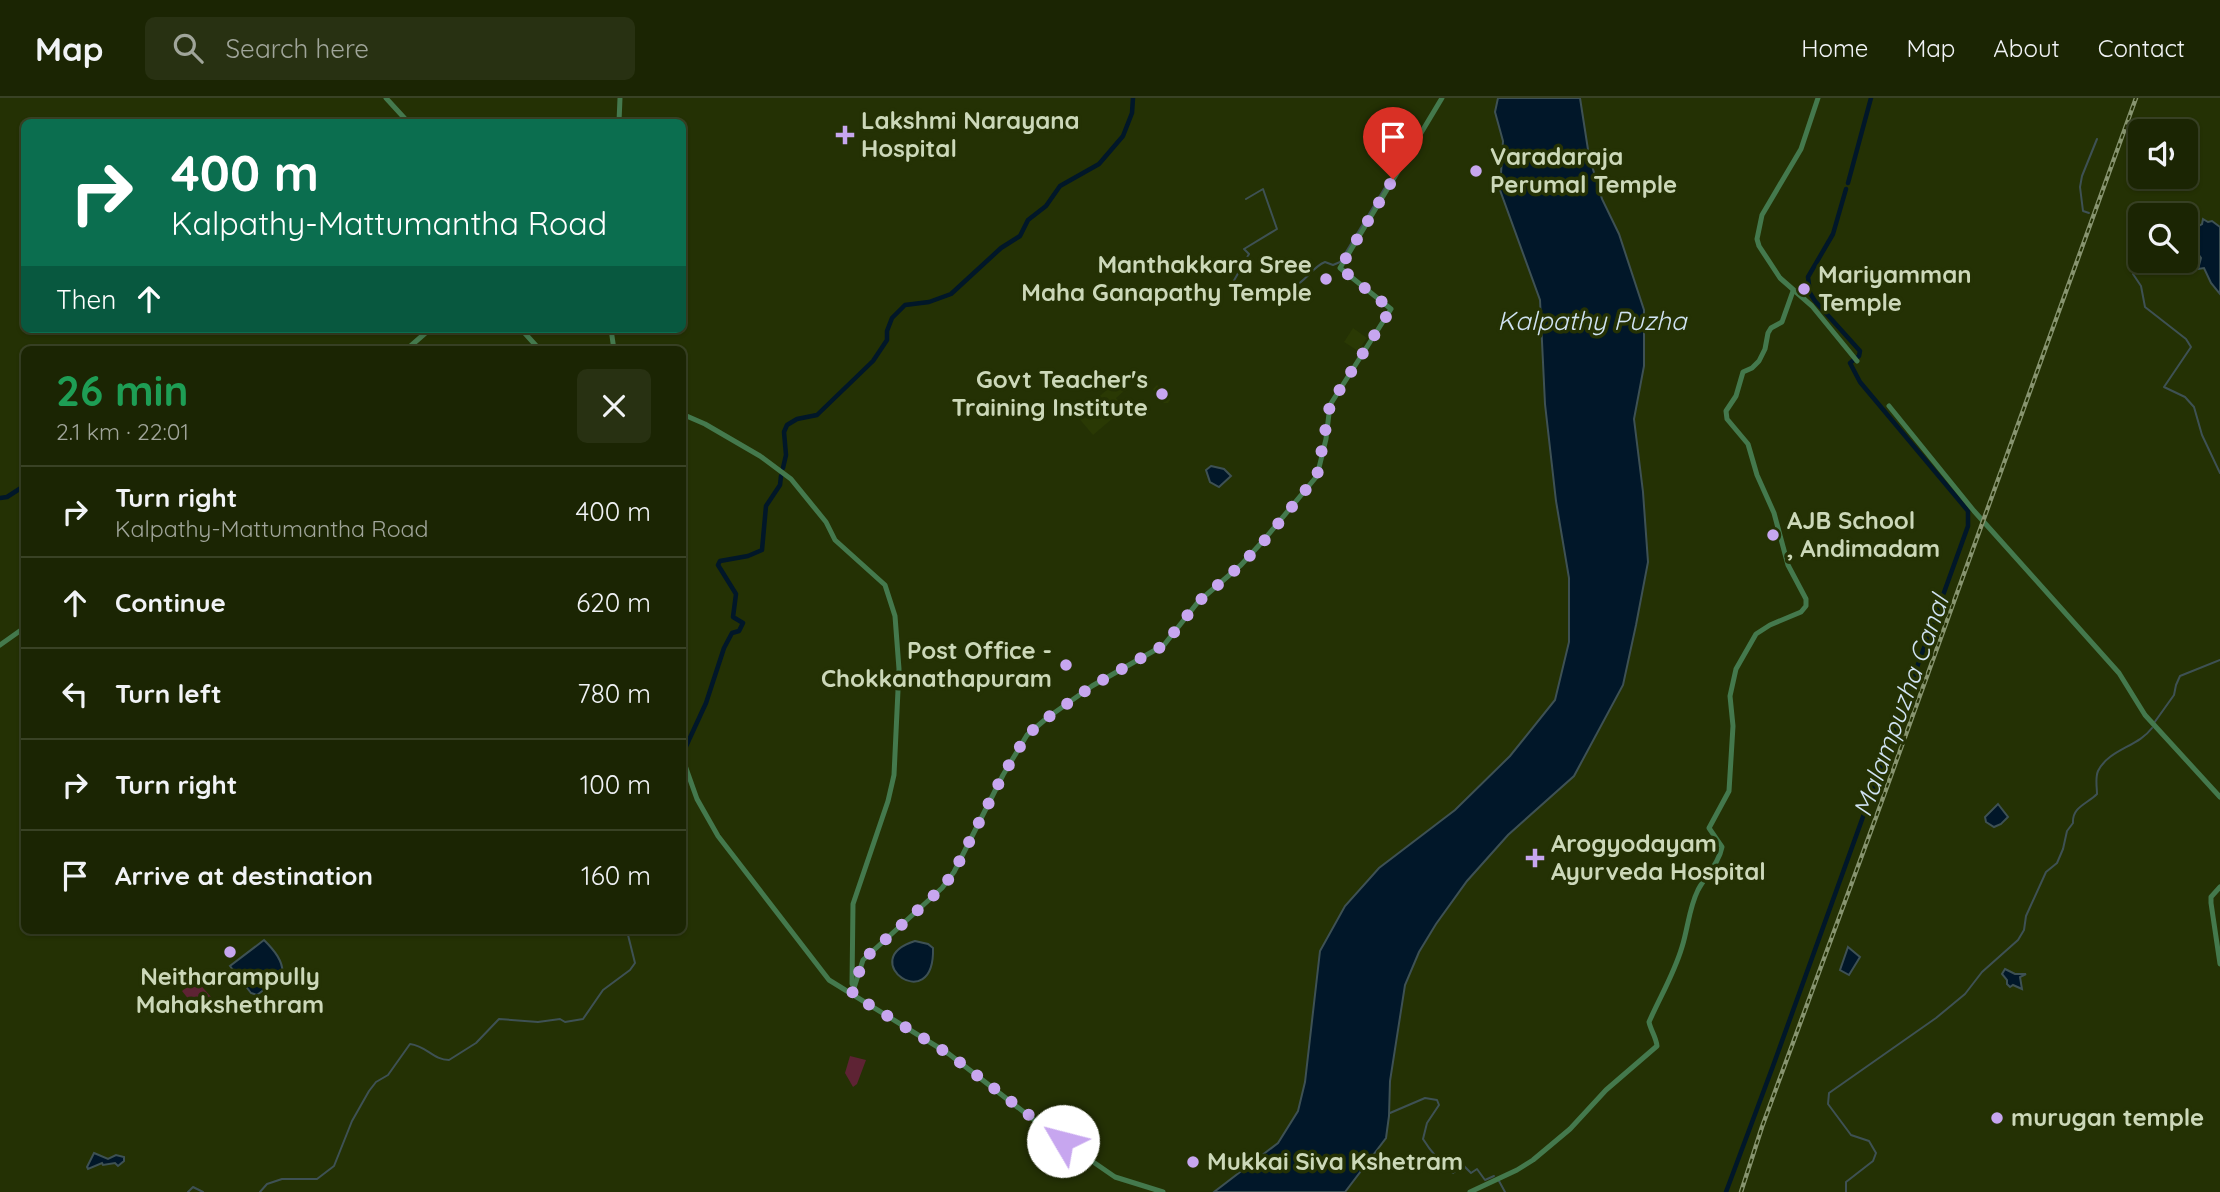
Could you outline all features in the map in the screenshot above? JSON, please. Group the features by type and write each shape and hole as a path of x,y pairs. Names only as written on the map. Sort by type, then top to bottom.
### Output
{"street":[{"path":"386,98 405,119"},
{"path":"619,119 620,98"},
{"path":"852,994 863,960 942,888 954,872 1003,775 1027,735 1092,686 1164,645 1198,602 1264,541 1317,476 1330,405 1391,309 1340,268 1443,98"},
{"path":"1818,98 1801,149 1762,215 1757,230 1759,246 1780,278 1812,306 1855,359"},
{"path":"1470,1192 1533,1160 1570,1129 1606,1090 1657,1046 1649,1022 1664,994 1682,947 1690,910 1698,889 1720,857 1721,847 1709,828 1729,791 1733,728 1730,696 1736,669 1756,634 1801,612 1806,606 1806,599 1784,557 1784,545 1774,513 1757,475 1748,444 1727,419 1726,411 1736,396 1743,372 1756,365 1765,349 1768,333 1784,319 1793,291"},
{"path":"411,346 425,333"},
{"path":"525,333 536,346"},
{"path":"1889,406 1974,511 2119,673 2153,724 2220,797"},
{"path":"686,416 760,456 791,479 826,523 835,540 885,585 895,616 899,669 894,775 888,801 853,904 852,994"},
{"path":"0,645 21,630"},
{"path":"686,769 698,802 718,836 829,980 949,1054 1047,1130 1115,1177 1163,1192"},
{"path":"2220,887 2211,897 2220,964"}],"shaded area":[{"path":"1353,328 1367,338 1358,351 1344,342"},
{"path":"1118,380 1126,389 1116,398 1122,406 1112,415 1113,418 1093,435 1077,416"},
{"name":"Govt Teacher's Training Institute","path":"1157,385 1160,388 1163,386 1169,393 1168,403 1164,403 1155,394 1153,389"},
{"path":"196,980 212,998 197,1010 182,991"},
{"path":"850,1056 866,1060 857,1084 853,1087 845,1073"}],"water":[{"name":"Kalpathy Puzha","path":"1498,98 1580,98 1589,156 1602,199 1619,234 1644,310 1644,366 1634,419 1648,562 1623,685 1574,776 1508,835 1467,881 1419,952 1405,985 1390,1081 1386,1138 1345,1192 1214,1192 1278,1143 1298,1111 1305,1082 1320,951 1345,906 1379,868 1455,810 1510,756 1555,700 1569,642 1569,578 1556,501 1545,404 1540,300 1500,190 1503,141 1495,112"},
{"path":"2203,219 2220,227 2220,294 2204,268 2198,269 2201,258 2198,254 2198,226"},
{"path":"1211,466 1224,469 1231,476 1219,487 1210,482 1206,470"},
{"path":"1998,804 2008,817 1994,827 1986,822 1985,817"},
{"path":"264,940 280,961 282,976 257,995 251,993 230,966"},
{"path":"915,941 933,948 930,969 922,979 912,982 902,978 894,970 892,960 898,950"},
{"path":"1848,947 1860,957 1849,975 1840,970"},
{"path":"2005,969 2015,974 2026,974 2020,977 2022,989 2007,984 2002,974"},
{"path":"94,1153 108,1159 116,1155 124,1157 124,1161 118,1166 115,1163 102,1163 88,1169"}],"waterway":[{"path":"783,468 786,455 784,432 787,425 797,419 817,415 873,361 887,340 892,318 905,305 929,302 951,294 1001,248 1020,236 1028,220 1046,206 1060,186 1099,164 1123,136 1132,113 1133,98"},
{"name":"Malampuzha Canal","path":"1848,183 1871,98"},
{"path":"1246,199 1263,189 1277,229 1244,249 1249,254 1232,284 1265,292 1290,288 1302,282 1321,264 1325,262 1333,265 1340,262 1419,131"},
{"path":"2089,213 2083,211 2080,187 2097,139"},
{"name":"Malampuzha Canal","path":"1726,1192 1968,526 1968,511 1860,382 1850,363 1859,356 1860,351 1810,293 1808,277 1833,234 1846,189"},
{"path":"2133,273 2141,286 2145,307 2186,339 2191,347 2164,387 2185,397 2194,407 2202,435 2220,473"},
{"path":"686,746 706,703 724,648 732,633 739,631 743,623 733,617 736,594 718,565 720,561 748,556 762,550 766,506 780,485 781,476"},
{"path":"0,498 7,497 21,488"},
{"path":"2154,723 2174,695 2180,676 2220,660"},
{"path":"1846,1192 1846,1182 1873,1161 1876,1153 1869,1141 1851,1135 1828,1104 1829,1093 1936,1018 1965,994 1982,972 2018,940 2046,872 2057,863 2075,813 2097,794 2098,771 2109,758 2139,740 2152,728"},
{"path":"260,1192 267,1184 282,1179 317,1179 334,1166 352,1121 369,1091 376,1082 388,1075 410,1044 449,1060 476,1043 499,1019 538,1022 583,1019 603,990 630,970 635,963 628,934"},
{"path":"1390,1113 1425,1098 1437,1100 1439,1105 1427,1123 1423,1139 1429,1148 1453,1173 1463,1165 1471,1173 1477,1169 1485,1180 1494,1176"},
{"path":"1499,1181 1505,1192"},
{"path":"188,1192 193,1187 203,1192"}],"railway":[{"path":"1741,1192 1762,1127 2136,98"}],"place":[{"name":"Lakshmi Narayana Hospital","path":"845,135"},
{"name":"Varadaraja Perumal Temple","path":"1476,171"},
{"name":"Manthakkara Sree Maha Ganapathy Temple","path":"1326,279"},
{"name":"Mariyamman Temple","path":"1804,289"},
{"name":"Govt Teacher's Training Institute","path":"1162,394"},
{"name":"AJB School , Andimadam","path":"1773,535"},
{"name":"Post Office - Chokkanathapuram","path":"1066,665"},
{"name":"Arogyodayam Ayurveda Hospital","path":"1535,858"},
{"name":"Neitharampully Mahakshethram","path":"230,952"},
{"name":"murugan temple","path":"1997,1118"},
{"name":"Mukkai Siva Kshetram","path":"1193,1162"}],"route":[{"path":"1063,1141 949,1054 852,994 858,970 863,960 942,888 954,872 1013,755 1027,735 1069,701 1164,645 1198,602 1264,541 1317,476 1326,439 1330,405 1391,309 1340,268 1393,179"}]}
